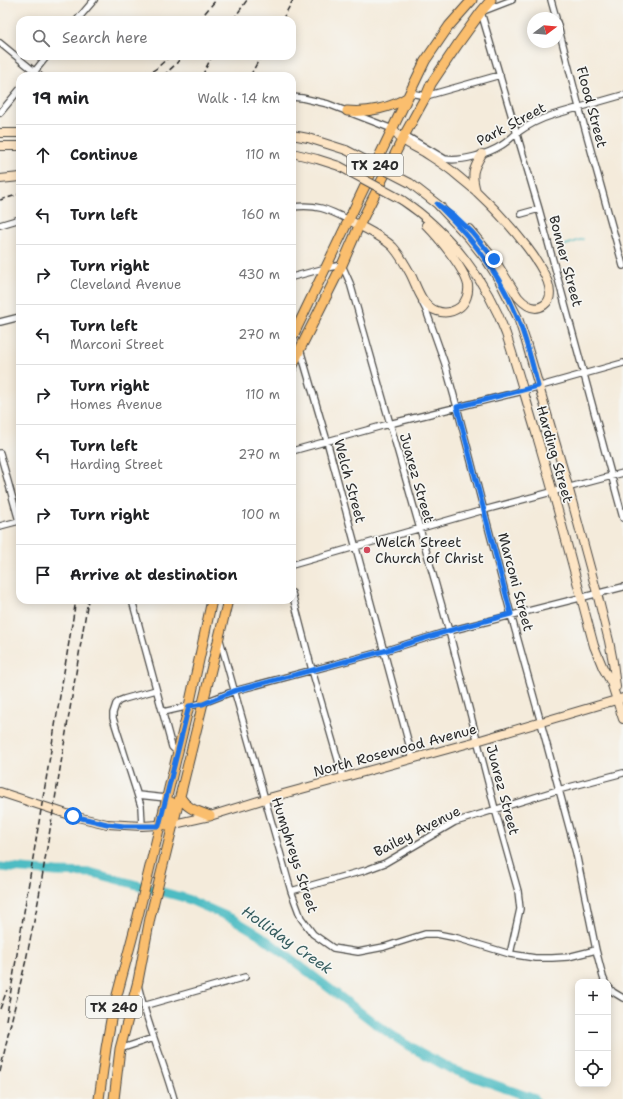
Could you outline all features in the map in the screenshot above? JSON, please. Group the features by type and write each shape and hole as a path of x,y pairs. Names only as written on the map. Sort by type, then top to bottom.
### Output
{"main road":[{"name":"TX 240","path":"296,330 425,61 449,26 472,0"},
{"name":"TX 240","path":"296,358 342,265 359,226 431,84 491,0"},
{"path":"347,112 375,110 399,103 409,95"},
{"name":"TX 240","path":"114,1099 120,1050 138,980 150,918 164,861 166,798 189,706 210,604"},
{"name":"TX 240","path":"98,1099 112,1014 151,860 180,797 227,604"},
{"path":"166,825 177,776 177,755"},
{"path":"180,797 184,804 194,810 210,816"},
{"path":"106,1048 120,1050"}],"street":[{"path":"80,16 94,0"},
{"path":"481,12 512,0"},
{"path":"551,0 554,12"},
{"name":"Bonner Street","path":"481,12 539,209 623,518"},
{"path":"0,43 16,58"},
{"name":"Flood Street","path":"563,45 623,266"},
{"path":"18,60 30,72"},
{"path":"34,72 44,60"},
{"path":"409,95 426,96 500,75"},
{"path":"0,113 16,94"},
{"name":"Park Street","path":"403,137 445,159 458,160 482,154 503,145 528,125 541,119 623,95"},
{"path":"296,97 328,104 393,128 476,191 495,209 520,238 542,270 550,290 550,296 547,302 539,308 527,306 522,302 494,259 472,232 456,217 410,183 346,150 296,136"},
{"path":"0,133 16,133"},
{"path":"0,146 16,146"},
{"path":"296,154 339,166 402,200 432,230 462,272 468,285 468,293 462,306 450,313 438,312 431,309 418,294"},
{"path":"476,191 473,182 473,172 475,165 482,154"},
{"path":"0,179 16,177"},
{"name":"Harding Street","path":"402,200 413,207 439,230 453,245 480,281 495,308 505,333 523,390 553,492 594,646 603,668 620,699"},
{"name":"Harding Street","path":"437,204 468,237 487,261 499,280 518,318 568,488 610,641 623,719"},
{"path":"296,207 319,207 334,212 348,220"},
{"path":"521,214 539,209"},
{"path":"0,225 16,220"},
{"name":"Marconi Street","path":"348,220 377,236 392,247 401,258 426,310 446,364 511,614 576,853 596,950 604,979"},
{"path":"296,276 342,265"},
{"name":"Juarez Street","path":"342,265 350,283 420,529 518,891 520,909 510,954"},
{"path":"0,322 16,318"},
{"name":"Welch Street","path":"300,349 327,441 413,759"},
{"path":"296,451 389,424 623,363"},
{"path":"0,453 16,510"},
{"path":"296,564 484,510 623,473"},
{"path":"0,526 16,522"},
{"path":"163,712 203,704 234,691 384,651 448,631 623,587"},
{"path":"133,604 172,747 177,755"},
{"path":"295,604 343,777"},
{"name":"Humphreys Street","path":"219,636 291,891 301,918 313,934 333,948 358,952 384,947 425,934 437,934 457,938 510,954 535,958 568,957 596,950"},
{"path":"142,826 141,806 113,718 113,713 117,703 124,699 156,690"},
{"name":"North Rosewood Avenue","path":"0,792 53,810 107,824 142,826 166,825 210,816 343,777 541,723 620,699"},
{"name":"Bailey Avenue","path":"291,891 366,870 390,860 455,822 558,790 623,772"},
{"path":"138,796 166,798"},
{"path":"143,1006 245,977"},
{"path":"138,980 143,1006 153,1038 164,1064 174,1099"},
{"path":"611,990 623,998"},
{"path":"120,1050 153,1038"}],"waterway":[{"path":"557,248 583,239"},
{"name":"Holliday Creek","path":"0,867 56,872 93,873 185,898 233,919 260,935 377,1025 407,1045 451,1069 535,1099"}],"railway":[{"path":"202,16 216,0"},
{"path":"236,16 247,0"},
{"path":"284,16 293,0"},
{"path":"151,72 166,60"},
{"path":"167,72 179,60"},
{"path":"204,72 210,60"},
{"path":"252,72 259,60"},
{"path":"0,200 16,195"},
{"path":"6,1020 75,604"},
{"path":"0,1072 38,902 87,604"},
{"path":"0,1009 7,990"}],"place":[{"name":"Welch Street Church of Christ","path":"367,550"}],"route":[{"path":"73,816 107,824 124,826 159,826 189,706 203,704 234,691 384,651 448,631 511,614 457,407 538,386 526,342 509,298 487,261 468,237 437,204 456,217 472,232 494,259"}]}
